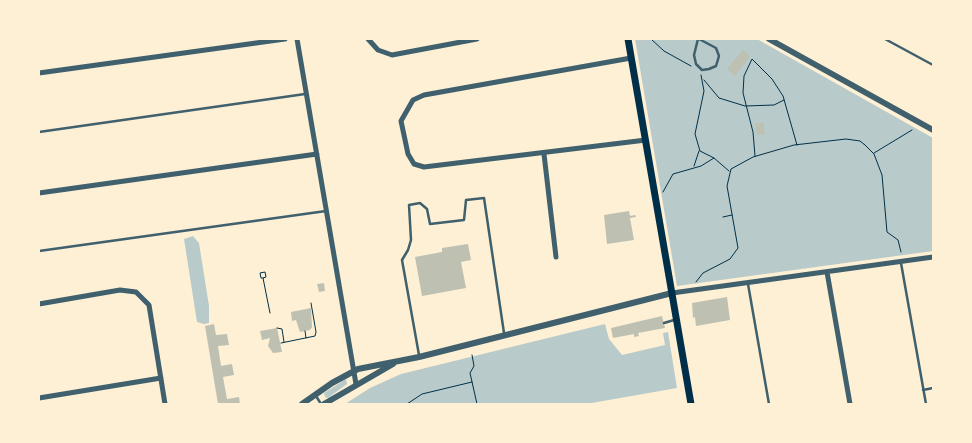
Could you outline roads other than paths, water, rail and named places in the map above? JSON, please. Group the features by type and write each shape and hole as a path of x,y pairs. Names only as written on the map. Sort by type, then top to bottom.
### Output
{"main road":[{"path":"628,39 691,404"}],"street":[{"path":"39,73 285,39"},
{"path":"298,39 356,384"},
{"path":"368,39 378,50 392,55 477,39"},
{"path":"769,39 933,130"},
{"path":"632,58 424,95 413,100 401,122 408,154 414,164 424,167 544,154 646,140"},
{"path":"39,193 316,154"},
{"path":"544,154 556,258"},
{"path":"302,404 354,371 398,362 672,294 933,257"},
{"path":"827,272 850,404"},
{"path":"39,304 128,290 136,292 149,306 166,404"},
{"path":"323,404 398,362"},
{"path":"39,398 161,378"}],"lane":[{"path":"698,39 716,48 719,56 716,66 710,70 702,70 696,64 694,56 698,39"},
{"path":"885,39 933,65"},
{"path":"39,132 307,94"},
{"path":"419,356 402,260 411,240 409,205 420,203 426,208 430,224 464,220 466,200 484,198 504,335"},
{"path":"39,251 326,211"},
{"path":"901,261 926,404"},
{"path":"748,282 769,404"},
{"path":"664,323 677,320"},
{"path":"923,390 933,388"},
{"path":"315,395 323,404"}]}
